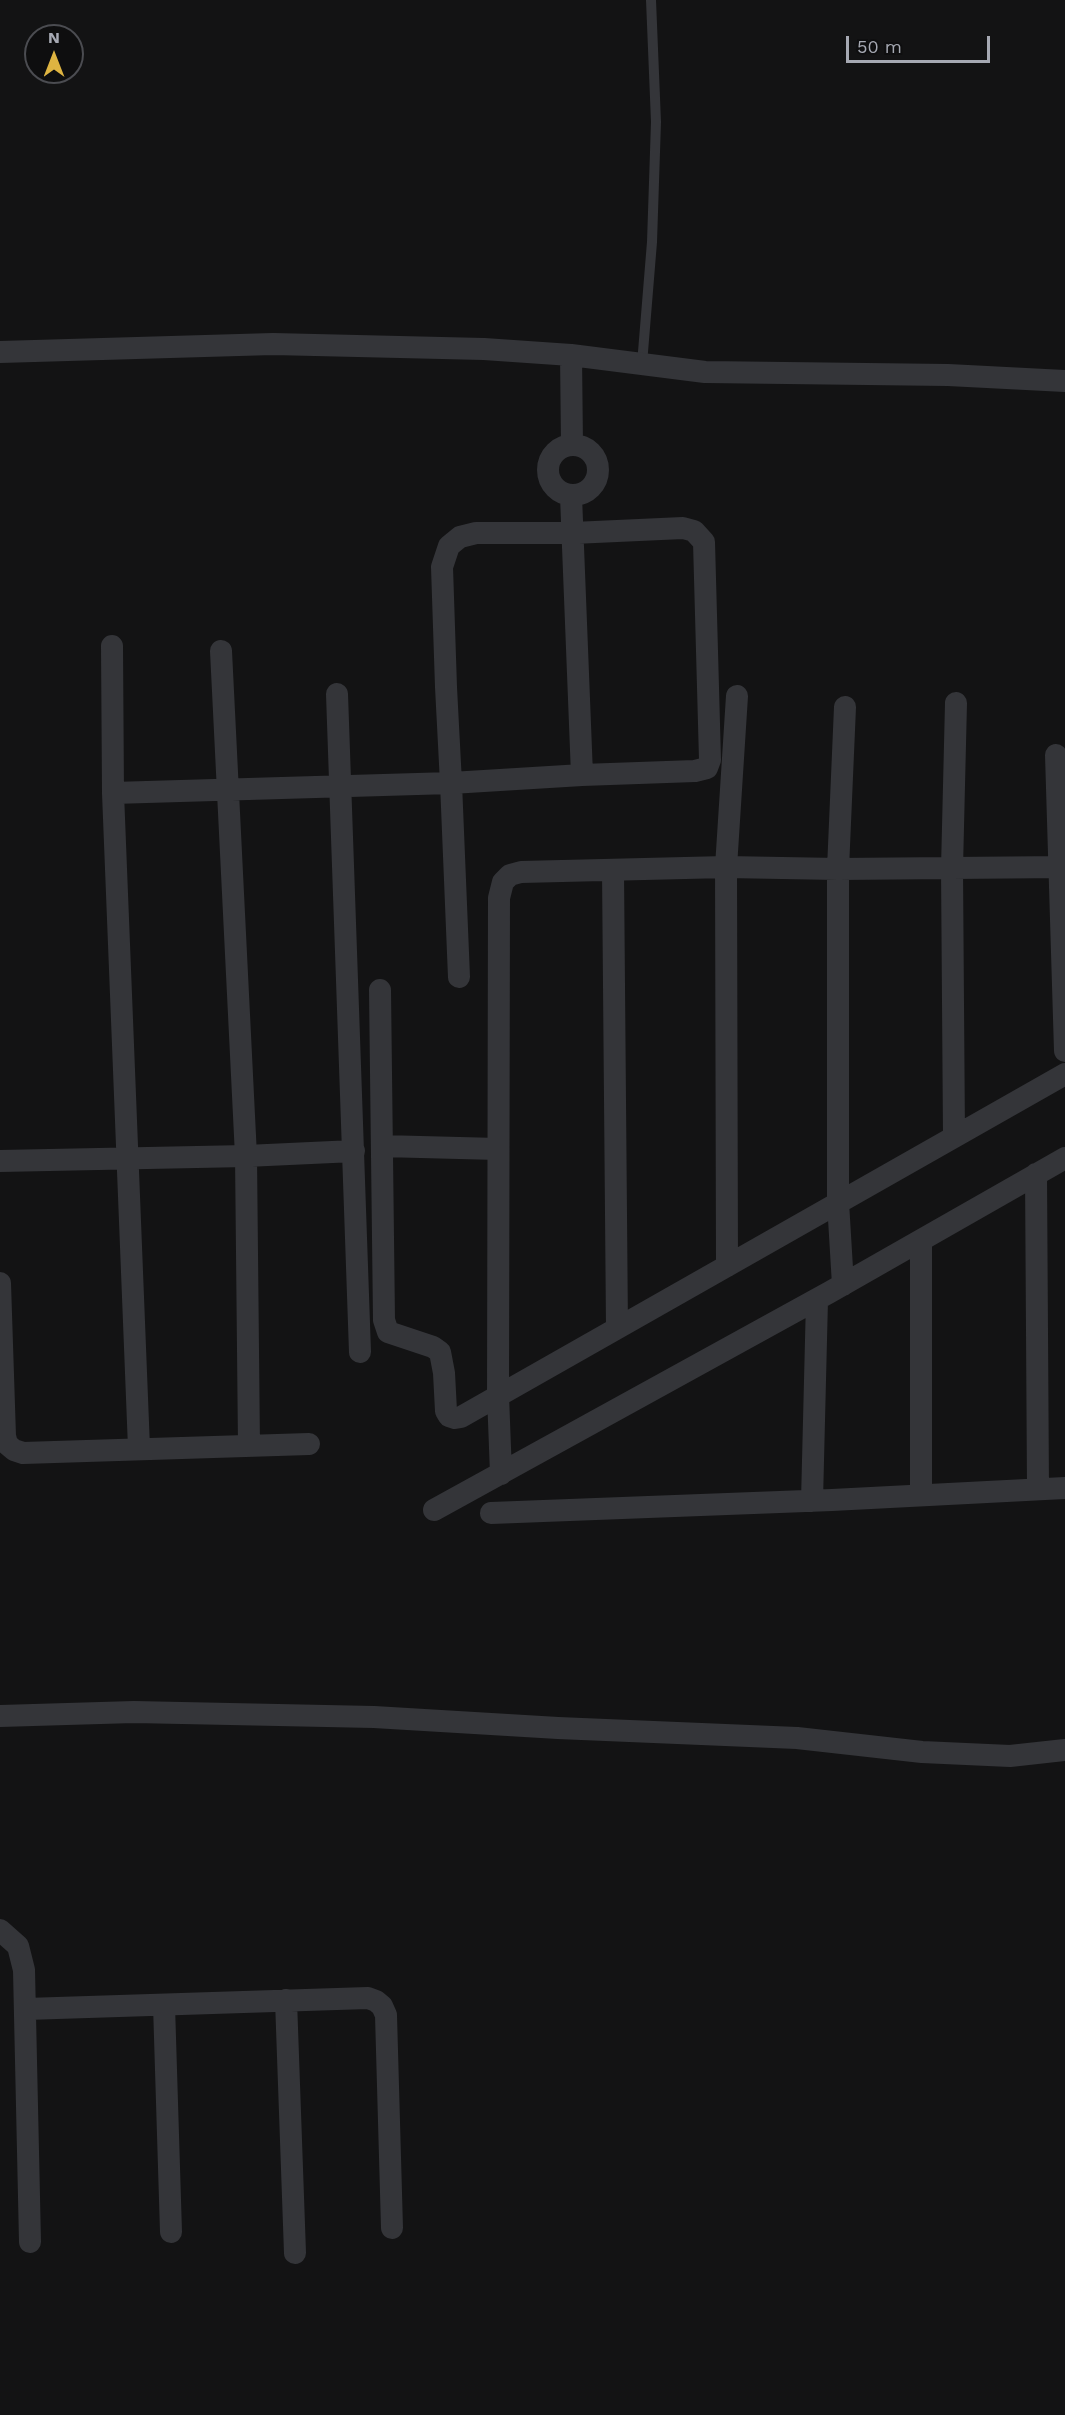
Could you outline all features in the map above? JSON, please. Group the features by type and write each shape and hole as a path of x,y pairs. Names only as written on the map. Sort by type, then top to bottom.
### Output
{"street":[{"path":"0,352 273,344 484,349 572,355 705,372 948,375 1065,381"},
{"path":"572,355 572,445"},
{"path":"572,445 588,450 595,457 598,475 588,491 571,496 556,489 550,483 548,466 556,451 572,445"},
{"path":"571,496 582,775"},
{"path":"114,793 451,783 695,771 707,768 710,760 704,542 694,531 684,528 476,534 460,537 449,546 442,567 451,783 459,977"},
{"path":"112,646 114,793 139,1448"},
{"path":"220,651 246,1156 249,1446"},
{"path":"337,694 360,1352"},
{"path":"727,1266 726,867 737,696"},
{"path":"954,1137 952,868 956,703"},
{"path":"843,1285 838,1202 838,869 845,707"},
{"path":"1056,755 1062,867 1065,1051"},
{"path":"501,1474 498,1395 498,1149 499,898 503,882 510,875 521,872 726,867 838,869 1062,867"},
{"path":"613,871 617,1328"},
{"path":"380,990 384,1320 388,1332 433,1347 440,1352 444,1373 446,1411 449,1416 455,1418 461,1417 1065,1074"},
{"path":"382,1146 498,1149"},
{"path":"0,1161 246,1156 354,1151"},
{"path":"434,1510 843,1285 1065,1158"},
{"path":"1036,1174 1038,1489"},
{"path":"921,1241 921,1494"},
{"path":"0,1283 7,1444 14,1450 23,1453 309,1444"},
{"path":"812,1501 816,1300"},
{"path":"491,1513 812,1501 1065,1488"},
{"path":"0,1716 134,1712 374,1717 558,1728 797,1738 922,1752 1010,1756 1065,1750"},
{"path":"0,1930 18,1946 24,1970 30,2241"},
{"path":"26,2009 368,1998 382,2006 386,2015 392,2228"},
{"path":"286,2000 295,2253"},
{"path":"164,2005 171,2232"}],"lane":[{"path":"642,364 652,242 655,146 651,0"}]}
